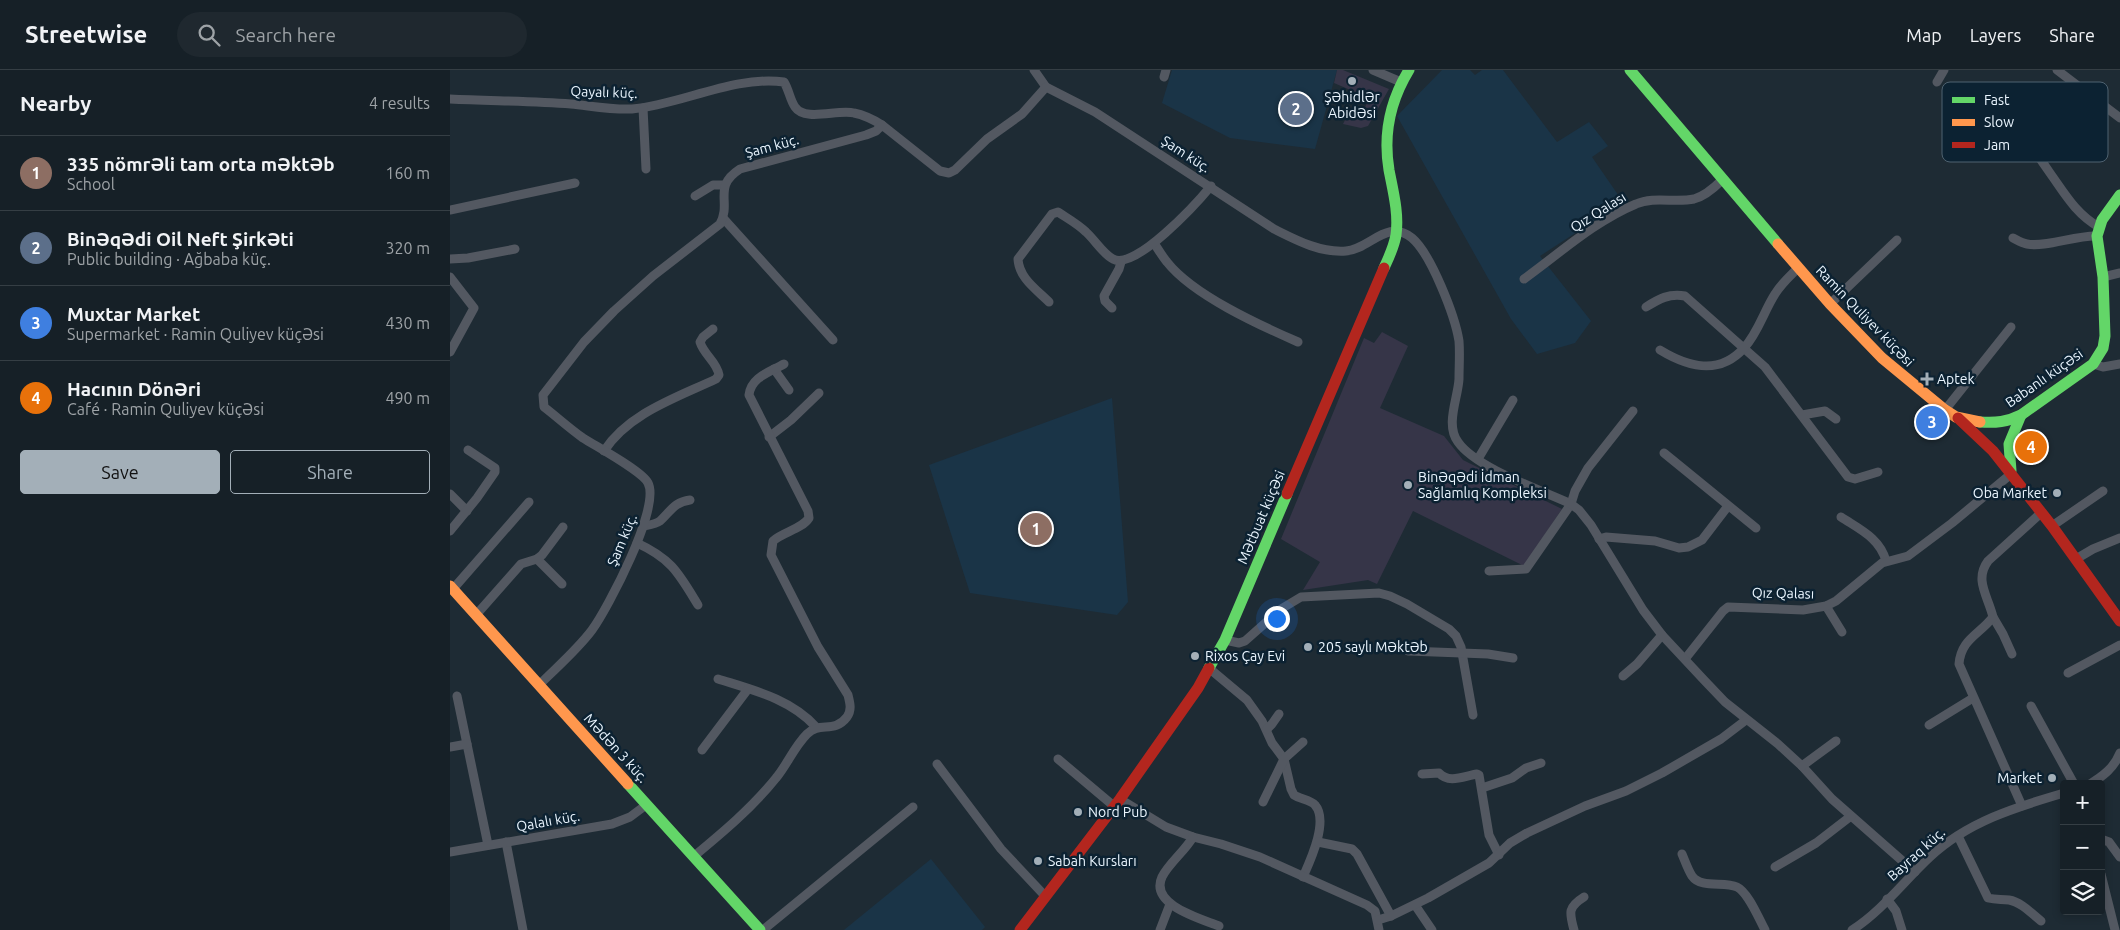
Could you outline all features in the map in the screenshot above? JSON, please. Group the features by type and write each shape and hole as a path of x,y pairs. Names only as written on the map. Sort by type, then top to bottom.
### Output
{"main road":[{"name":"Mətbuat küçəsi","path":"1020,930 1118,803 1210,669 1224,640 1385,269 1397,232 1397,204 1387,144 1390,112 1401,82 1409,70"},
{"name":"Ramin Quliyev küçəsi","path":"1630,70 1722,180 1830,304 1882,358 1984,442 2052,526 2120,622"},
{"path":"2098,231 2107,211 2120,196"},
{"name":"Babanlı küçəsi","path":"1956,417 1977,422 1997,423 2021,415 2093,364 2102,348 2105,336 2103,277 2098,231"},
{"path":"2011,474 2008,455 2009,444 2021,415"},
{"name":"Mədən 3 küç.","path":"451,588 693,857 762,930"}],"street":[{"path":"882,125 940,170 949,173 955,170 987,139 1022,114 1046,88 1034,70"},
{"path":"1373,70 1401,82"},
{"path":"1936,82 1944,70"},
{"path":"2057,70 2073,82"},
{"name":"Qayalı küç.","path":"450,99 642,108 731,86 775,81 784,82 795,108 803,113 811,115 854,112 882,125"},
{"name":"Şam küç.","path":"1046,88 1095,112 1274,229 1315,247 1348,251 1361,247 1386,232 1397,232"},
{"path":"642,108 646,170"},
{"path":"2108,109 2120,118"},
{"name":"Şam küç.","path":"724,185 730,175 740,169 876,131 882,125"},
{"path":"2013,238 2027,244 2036,245 2098,231 2075,209 2041,162"},
{"name":"Qız Qalası","path":"1524,279 1610,217 1638,203 1694,198 1709,192 1722,180"},
{"path":"450,210 575,183"},
{"path":"695,196 713,185 724,185 723,218 833,340"},
{"path":"1050,302 1022,275 1018,269 1018,259 1052,214 1058,212 1086,231 1112,259 1121,262 1131,259 1154,243 1198,202 1210,186"},
{"name":"Şam küç.","path":"540,685 579,645 601,618 644,526 651,488 644,477 582,437 544,407 543,395 584,342 614,311 653,276 720,224 723,218"},
{"path":"1397,232 1412,238 1422,250 1451,311 1459,341 1459,381 1453,428 1457,442 1478,460 1571,504 1585,516 1631,592 1662,635 1725,702 1802,766 1832,799 1915,872"},
{"path":"1830,304 1898,240"},
{"path":"1154,243 1167,263 1182,277 1218,302 1254,322 1298,342"},
{"path":"450,259 462,259 516,249"},
{"path":"1112,308 1105,301 1104,296 1121,262"},
{"path":"1660,350 1679,362 1711,367 1732,360 1745,348 1774,295 1798,268"},
{"path":"2103,277 2120,273"},
{"path":"450,277 474,308 473,313 450,352"},
{"path":"1646,307 1660,298 1674,294 1685,296 1745,348 1775,380 1848,476 1856,479 1878,472"},
{"path":"1945,410 2011,327"},
{"path":"604,451 612,439 625,426 658,406 716,380 720,375 719,370 700,342 713,329"},
{"path":"718,679 792,706 816,727 834,728 847,716 850,703 848,695 818,647 771,555 773,540 779,535 806,522 809,518 808,511 749,395 750,388 756,379 784,364"},
{"path":"2093,364 2103,367 2120,364"},
{"path":"774,370 789,390"},
{"path":"769,437 819,393"},
{"path":"1478,460 1513,400"},
{"path":"1489,571 1526,569 1571,504 1575,490 1588,468 1633,411"},
{"path":"1802,415 1825,411 1836,419"},
{"path":"450,531 495,472 495,468 491,464 468,450"},
{"path":"1664,453 1756,528"},
{"name":"Qız Qalası","path":"1685,659 1722,611 1728,607 1803,610 1826,606 1836,601 1886,561 1908,556 1952,523 2011,474"},
{"path":"2052,526 2103,491"},
{"path":"450,494 467,511"},
{"path":"644,526 660,521 669,510 681,502 690,500"},
{"path":"451,588 529,502"},
{"path":"1599,539 1606,537 1655,541 1679,548 1688,547 1702,540 1728,506"},
{"path":"2012,654 2003,634 1992,617 1982,585 1982,570 1988,561 2041,513"},
{"path":"1841,516 1874,540 1884,552 1886,561"},
{"path":"476,615 521,564 537,559 563,527"},
{"path":"2076,559 2093,549 2120,538"},
{"path":"637,543 670,562 698,605"},
{"path":"537,559 562,584"},
{"path":"1224,640 1239,643 1245,641 1281,609 1301,597 1379,593 1390,596 1449,629 1456,636 1462,653 1472,715"},
{"path":"1826,606 1842,632"},
{"path":"1992,617 1987,625 1965,643 1960,654 1959,664 2022,806"},
{"path":"1623,676 1637,664 1662,635"},
{"path":"2068,673 2120,645"},
{"path":"1408,651 1462,653 1513,658"},
{"path":"1210,669 1247,700 1267,729 1272,743 1284,759 1294,796 1317,806 1319,820 1318,842 1303,877"},
{"path":"702,750 748,689"},
{"path":"457,696 488,845"},
{"path":"1929,725 1973,698"},
{"path":"2031,706 2072,780"},
{"path":"1267,729 1279,714"},
{"path":"1378,920 1415,905 1489,863 1510,843 1549,822 1626,791 1662,773 1721,739 1746,720"},
{"path":"693,857 732,824 762,795 778,776 804,738 816,727"},
{"path":"1802,766 1836,740"},
{"path":"1264,802 1284,759 1303,742"},
{"path":"450,747 467,744"},
{"path":"2096,780 2116,763 2120,753"},
{"path":"1058,759 1118,803 1166,827 1193,837 1240,850 1367,905 1375,912 1379,930"},
{"path":"1482,788 1512,778 1526,768 1541,763"},
{"path":"937,764 972,814 1001,849 1046,897"},
{"path":"1422,774 1440,773 1444,778 1449,779 1477,774 1482,788 1489,835 1498,855"},
{"name":"Bayraq küç.","path":"1852,930 1867,920 1936,851 1958,836 1992,817 2060,794"},
{"name":"Qalalı küç.","path":"450,852 621,822 646,804"},
{"path":"762,930 913,807"},
{"path":"1775,867 1816,843 1851,816"},
{"path":"1958,836 1988,898 1997,901 2010,900 2025,907 2040,921"},
{"path":"1193,837 1163,875 1159,884 1170,904 1180,911 1220,926"},
{"path":"2105,840 2109,842 2120,857"},
{"path":"506,842 523,930"},
{"path":"1318,842 1352,849 1358,854 1391,916"},
{"path":"1682,854 1692,877 1702,882 1738,887 1744,892 1765,930"},
{"path":"2105,890 2115,930"},
{"path":"1574,930 1571,908 1584,897"},
{"path":"1887,899 1896,911 1902,930"},
{"path":"1160,930 1170,904"},
{"path":"1415,905 1432,930"}],"shaded area":[{"path":"1172,70 1337,70 1315,149 1230,138 1162,103"},
{"path":"1337,70 1343,70 1389,89 1368,126 1361,128 1343,124 1348,114 1361,117 1369,98 1334,83"},
{"path":"1442,70 1470,70 1475,75 1482,70 1503,70 1557,142 1589,122 1608,146 1592,157 1623,202 1540,256 1591,321 1575,343 1537,354 1511,319 1397,116"},
{"name":"Binəqədi İdman Sağlamlıq Kompleksi","path":"1382,332 1408,346 1380,408 1444,436 1463,460 1562,509 1524,566 1413,511 1377,584 1368,580 1303,590 1320,562 1281,539 1364,338 1374,343"},
{"path":"1112,398 1128,602 1117,615 970,593 929,465"},
{"path":"931,859 985,927 982,930 844,930"}],"traffic: fast":[{"path":"1384,268 1394,244 1397,227 1395,202 1387,157 1388,131 1397,94 1409,70"},
{"path":"1630,70 1778,244"},
{"path":"1980,422 2001,422 2021,415 2093,364 2103,348 2105,336 2103,277 2097,236 2102,220 2120,195"},
{"path":"2011,471 2009,444 2021,415"},
{"path":"1209,668 1225,640 1287,494"},
{"path":"628,784 760,930"}],"traffic: slow":[{"path":"1778,244 1830,304 1882,358 1945,410 1956,417 1980,422"},
{"path":"450,586 628,784"}],"traffic: jam":[{"path":"1287,494 1384,268"},
{"path":"1958,418 1993,451 2052,526 2120,621"},
{"path":"1020,930 1120,799 1198,688 1209,668"}],"place":[{"name":"Şəhidlər Abidəsi","path":"1352,81"},
{"name":"Binəqədi Oil Neft Şirkəti","path":"1296,109"},
{"name":"Aptek","path":"1927,379"},
{"name":"Muxtar Market","path":"1932,422"},
{"name":"Hacının Dönəri","path":"2031,447"},
{"name":"Binəqədi İdman Sağlamlıq Kompleksi","path":"1408,485"},
{"name":"Oba Market","path":"2057,493"},
{"name":"335 nömrəli tam orta məktəb","path":"1036,529"},
{"name":"205 saylı Məktəb","path":"1308,647"},
{"name":"Rixos Çay Evi","path":"1195,656"},
{"name":"Market","path":"2052,778"},
{"name":"Nord Pub","path":"1078,812"},
{"name":"Sabah Kursları","path":"1038,861"}]}
